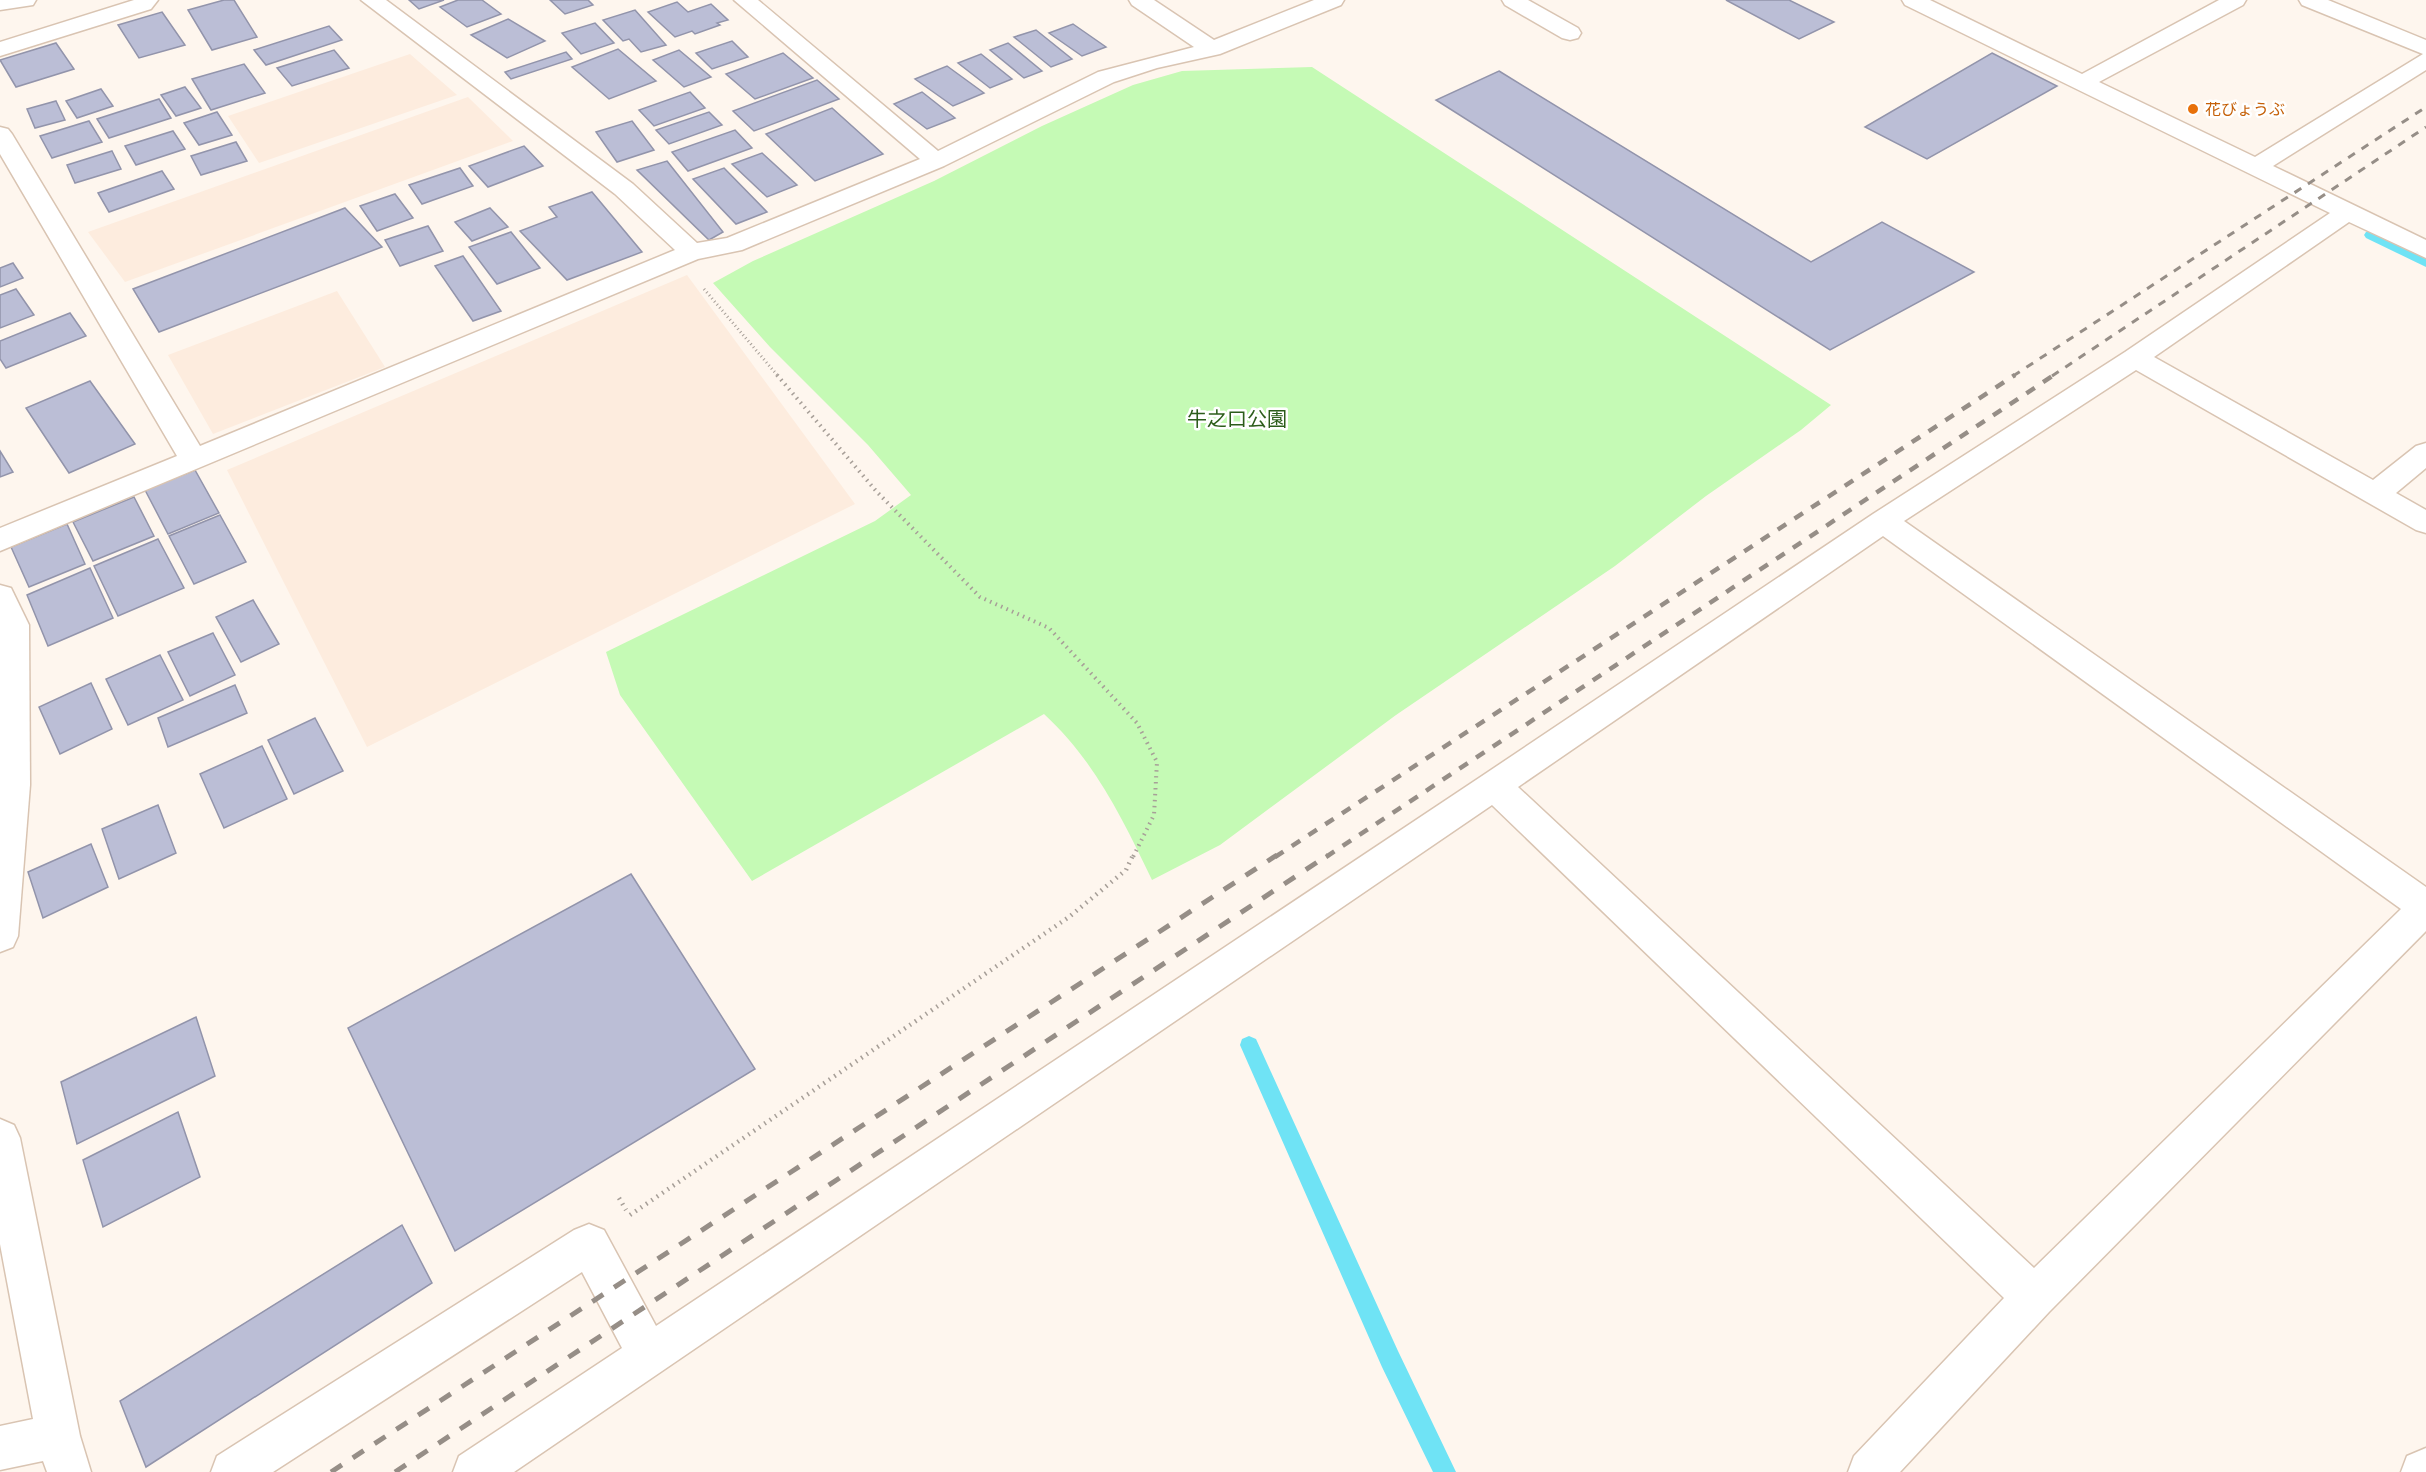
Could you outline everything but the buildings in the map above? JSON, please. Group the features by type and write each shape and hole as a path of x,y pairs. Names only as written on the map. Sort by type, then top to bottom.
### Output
{"street":[{"path":"0,4 25,0"},
{"path":"0,49 143,4 147,0"},
{"path":"372,0 624,189 692,252"},
{"path":"745,0 936,161"},
{"path":"1140,0 1212,49"},
{"path":"0,540 692,252 733,245 936,161 1106,77 1151,63 1212,49 1333,0"},
{"path":"1513,0 1570,33"},
{"path":"1913,0 2426,250"},
{"path":"2081,83 2235,0"},
{"path":"2310,0 2426,48"},
{"path":"2254,168 2426,60"},
{"path":"0,134 193,459"},
{"path":"475,1472 1494,786 1883,521 2134,358 2348,212"},
{"path":"2134,358 2426,523"},
{"path":"2375,494 2426,453"},
{"path":"1870,1472 2034,1297 2426,907 1883,521"},
{"path":"0,596 13,625 13,785 0,936"},
{"path":"1494,786 2034,1297"},
{"path":"0,1138 63,1454 0,1448"},
{"path":"233,1472 589,1244 649,1356"}],"path":[{"path":"619,1198 629,1216 1069,917 1126,870 1154,815 1157,762 1137,723 1049,628 980,597 877,492 694,277 692,252"}],"shaded area":[{"path":"410,54 457,95 259,163 228,116"},
{"path":"468,97 513,141 125,282 88,232"},
{"path":"687,275 855,504 367,747 227,470"},
{"path":"337,291 385,367 213,434 168,355"}],"green space":[{"name":"牛之口公園","path":"1312,67 1831,405 1801,430 1706,496 1615,566 1396,715 1220,845 1152,880 1130,835 1093,771 1062,732 1044,714 752,881 620,695 606,652 875,521 911,495 868,445 770,347 713,283 753,261 934,181 1042,126 1133,85 1182,71"}],"waterway":[{"path":"2370,235 2426,263"},
{"path":"1249,1045 1390,1359 1445,1472"}],"railway":[{"path":"2013,376 2426,107"},
{"path":"2052,376 2426,127"},
{"path":"1275,857 2015,375"},
{"path":"1326,857 2054,375"},
{"path":"331,1472 1277,855"},
{"path":"395,1472 1328,855"}],"place":[{"name":"花びょうぶ","path":"2193,109"}]}
